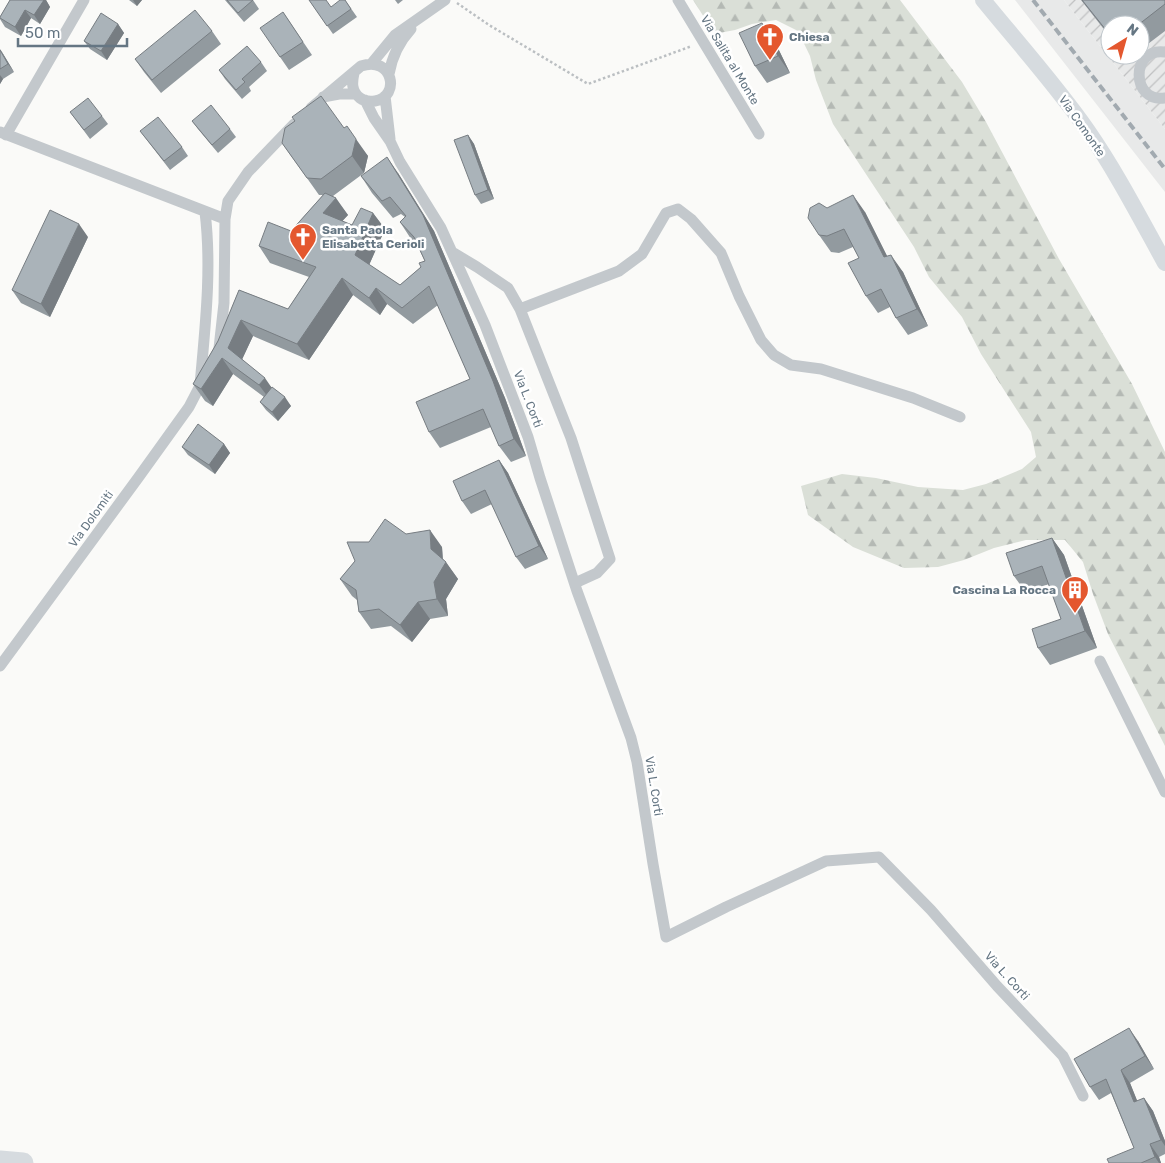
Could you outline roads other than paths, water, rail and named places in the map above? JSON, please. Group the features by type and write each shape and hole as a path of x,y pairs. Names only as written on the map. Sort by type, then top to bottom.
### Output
{"highway":[{"path":"0,1160 23,1163"}],"street":[{"path":"84,0 3,133 225,219"},
{"path":"372,63 395,35 445,0"},
{"name":"Via Salita al Monte","path":"678,0 758,134"},
{"name":"Via Comonte","path":"983,0 1087,131 1121,184 1165,263"},
{"path":"389,74 391,61 404,36 418,20"},
{"path":"1165,52 1159,51 1146,56 1139,68 1139,82 1147,93 1159,99 1165,98"},
{"path":"322,97 339,94 360,97 370,102 379,100 385,96 390,88 391,80 385,69 372,63 361,66 354,73 352,81 360,97"},
{"name":"Via Dolomiti","path":"0,666 189,407 219,350 224,303 225,219 228,201 248,172 279,138 322,97 354,73"},
{"name":"Via L. Corti","path":"385,96 390,141"},
{"name":"Via L. Corti","path":"360,97 390,141 400,162 441,228 485,325 528,437 590,627 620,704 637,762 666,938 726,907 826,861 879,857 932,910 997,986 1063,1056 1083,1096"},
{"path":"520,309 619,271 642,254 666,214 678,209 691,219 721,252 739,296 761,340 774,355 791,364 821,368 913,398 960,416"},
{"path":"200,386 208,241 205,212"},
{"path":"452,252 477,266 508,288 520,309 571,438 610,559 597,573 575,583"},
{"path":"1100,662 1165,792"}],"railway":[{"path":"1033,0 1165,169"}],"place":[{"name":"Chiesa","path":"770,61"},
{"name":"Santa Paola Elisabetta Cerioli","path":"303,261"},
{"name":"Cascina La Rocca","path":"1075,614"}]}
